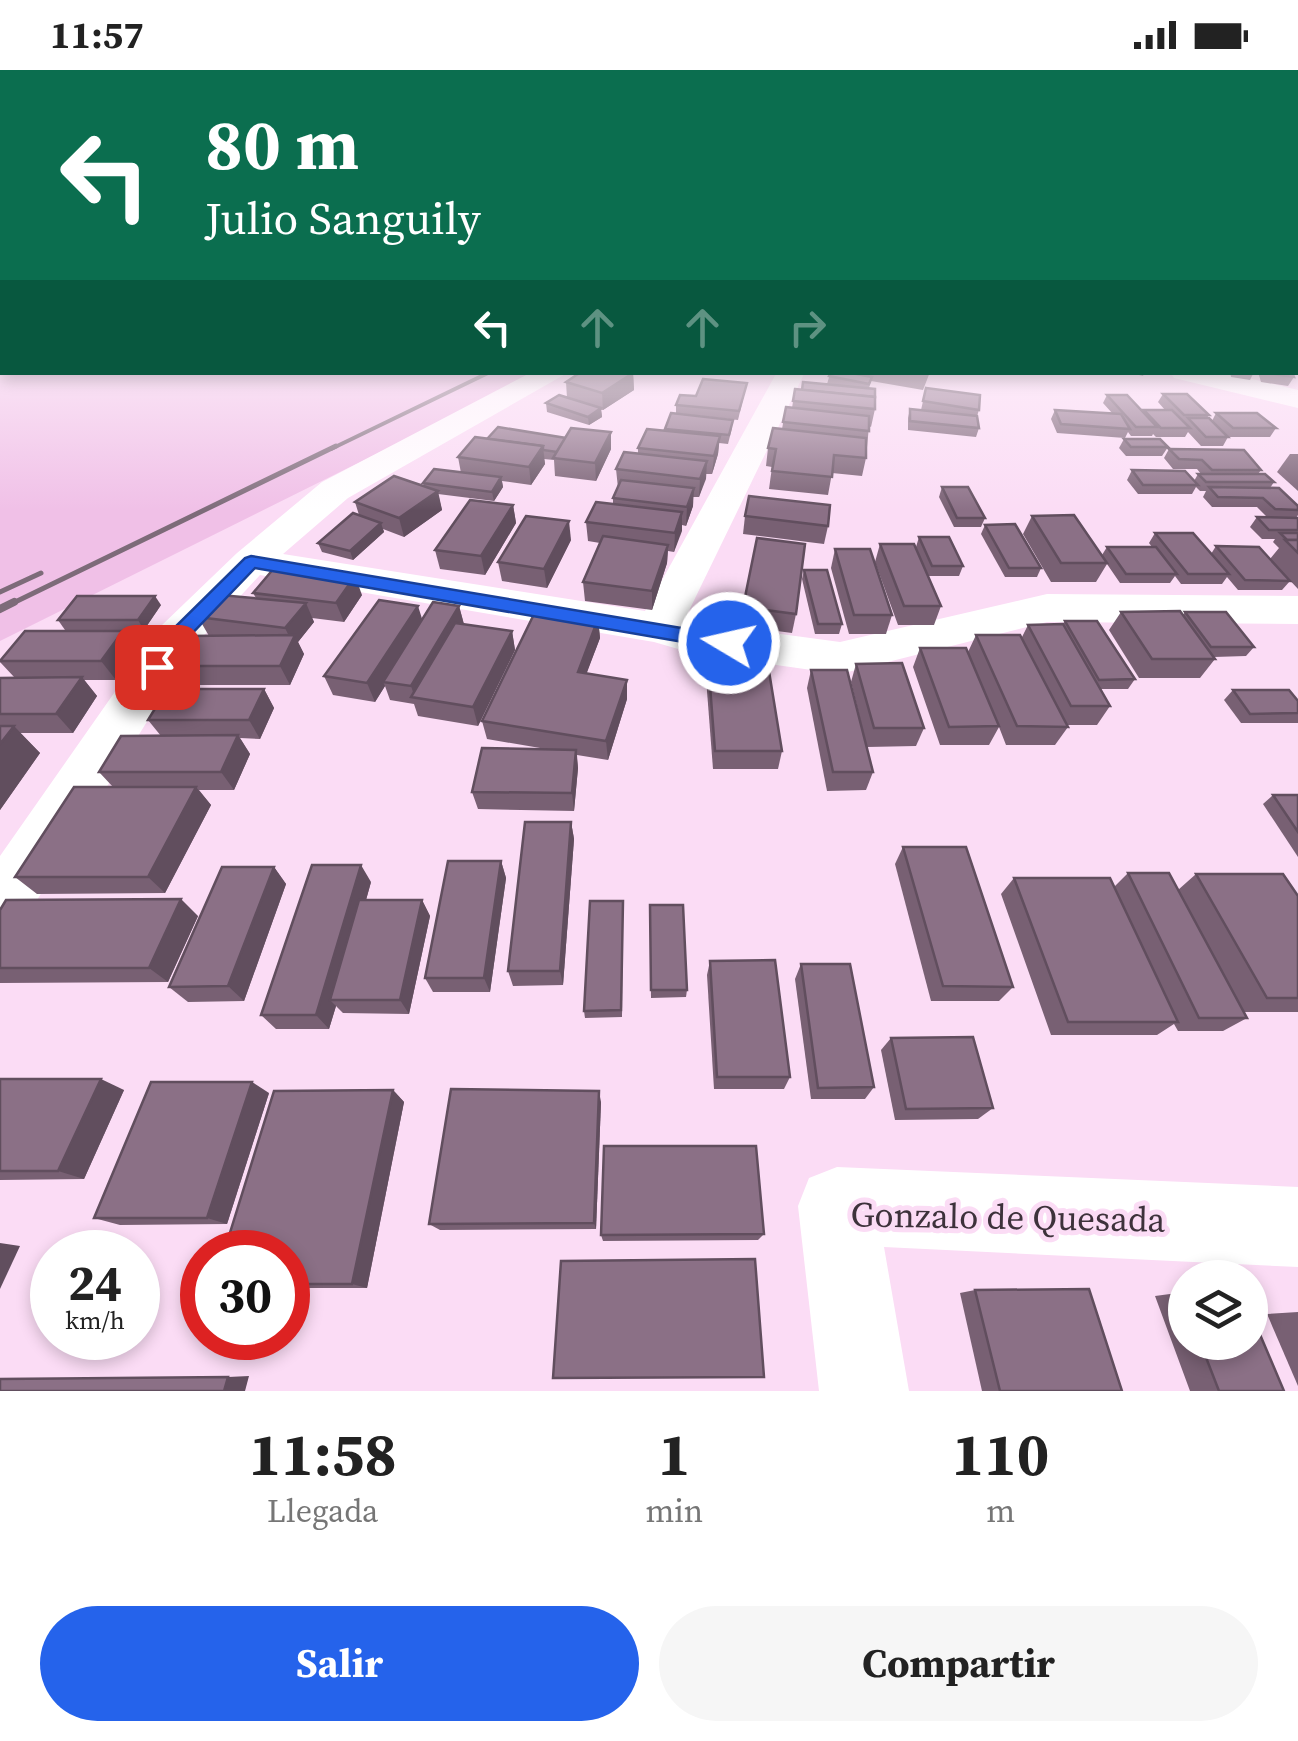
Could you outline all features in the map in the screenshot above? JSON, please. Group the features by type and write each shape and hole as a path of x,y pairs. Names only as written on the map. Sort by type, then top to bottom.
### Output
{"street":[{"path":"0,906 177,637 251,562 335,490 526,388"},
{"path":"658,628 783,388"},
{"path":"1248,388 1298,400"},
{"path":"251,562 658,628 692,638 840,658 1047,608 1298,610"},
{"name":"Gonzalo de Quesada","path":"864,1391 837,1206 1298,1227"}],"shaded area":[{"path":"0,388 510,388 0,641"}],"building":[{"path":"584,388 610,388 602,393"},
{"path":"699,388 746,388 739,411 676,405 680,395 696,396"},
{"path":"861,388 875,389 875,397 802,390"},
{"path":"926,388 980,395 979,410 923,401"},
{"path":"795,389 875,397 875,409 793,401"},
{"path":"1163,394 1187,394 1209,415 1184,415"},
{"path":"559,395 601,408 588,417 546,403"},
{"path":"1107,395 1127,395 1157,427 1136,427"},
{"path":"786,407 869,416 869,431 783,422"},
{"path":"910,409 977,416 979,428 910,421"},
{"path":"1055,410 1121,414 1130,429 1061,424"},
{"path":"1144,410 1172,410 1190,428 1161,428"},
{"path":"671,413 733,420 729,435 665,429"},
{"path":"1216,413 1257,413 1276,428 1233,428"},
{"path":"1188,418 1209,418 1228,437 1206,437"},
{"path":"498,427 566,438 557,452 543,450 543,446 487,439"},
{"path":"571,428 611,432 595,463 553,458"},
{"path":"773,428 866,438 866,458 834,455 832,477 772,471 776,449 768,448"},
{"path":"647,429 720,436 714,456 638,448"},
{"path":"475,437 543,446 529,467 458,457"},
{"path":"1124,439 1160,439 1168,447 1131,447"},
{"path":"1169,449 1244,450 1261,470 1212,470 1202,460 1179,459"},
{"path":"624,452 707,461 700,479 616,469"},
{"path":"434,469 501,477 492,492 423,483"},
{"path":"1132,470 1185,471 1198,485 1143,485"},
{"path":"1198,474 1265,474 1274,482 1206,482"},
{"path":"394,476 438,491 399,518 355,502"},
{"path":"621,480 694,488 687,507 613,498"},
{"path":"942,487 968,487 985,518 957,518"},
{"path":"1209,487 1279,488 1298,510 1275,509 1263,498 1218,497"},
{"path":"749,496 830,505 828,526 745,516"},
{"path":"470,500 513,505 481,556 435,550"},
{"path":"596,502 682,512 675,533 586,522"},
{"path":"353,513 381,523 350,551 318,543"},
{"path":"1074,515 1107,563 1061,563 1032,516"},
{"path":"526,516 569,521 544,569 498,562"},
{"path":"1257,517 1298,518 1298,530 1269,530"},
{"path":"1015,524 1041,568 1009,568 985,525"},
{"path":"1155,533 1193,533 1229,574 1188,574"},
{"path":"1280,533 1298,533 1298,540 1287,540"},
{"path":"603,536 668,545 652,591 583,582"},
{"path":"919,537 949,537 963,566 932,566"},
{"path":"757,538 805,544 796,614 743,607"},
{"path":"1285,540 1298,540 1298,553"},
{"path":"880,544 914,544 941,606 904,606"},
{"path":"1216,546 1259,547 1290,581 1245,580"},
{"path":"1107,547 1156,547 1177,574 1126,574"},
{"path":"835,549 870,549 892,615 854,615"},
{"path":"275,567 355,576 336,603 253,593"},
{"path":"804,570 827,570 842,624 818,624"},
{"path":"220,595 306,603 285,628 198,617"},
{"path":"77,596 155,596 138,620 58,620"},
{"path":"379,600 418,606 367,683 324,676"},
{"path":"433,602 459,606 411,686 383,682"},
{"path":"536,610 598,619 578,672 627,680 606,741 482,721"},
{"path":"1180,611 1215,659 1152,659 1121,612"},
{"path":"1185,612 1226,612 1254,647 1211,647"},
{"path":"1065,621 1097,621 1135,679 1099,680"},
{"path":"455,623 512,631 473,707 411,697"},
{"path":"1063,624 1110,706 1071,706 1028,625"},
{"path":"25,631 123,631 101,661 0,661"},
{"path":"295,635 280,666 170,666 189,636"},
{"path":"976,635 1020,635 1068,727 1017,726"},
{"path":"920,648 966,648 999,726 949,727"},
{"path":"708,659 767,659 782,751 715,751"},
{"path":"902,663 924,728 874,728 856,664"},
{"path":"811,670 847,670 873,772 833,772"},
{"path":"82,677 56,714 0,714 0,678"},
{"path":"167,689 264,689 249,720 148,720"},
{"path":"1233,690 1289,690 1298,701 1298,713 1250,714"},
{"path":"0,726 14,726 0,744"},
{"path":"238,735 221,772 99,772 121,736"},
{"path":"482,748 576,750 572,793 472,792"},
{"path":"74,787 196,787 148,877 15,877"},
{"path":"1273,795 1298,795 1298,832"},
{"path":"525,822 571,822 560,971 508,971"},
{"path":"903,847 966,847 1013,987 943,986"},
{"path":"448,861 501,861 484,978 425,978"},
{"path":"312,865 361,865 316,1015 261,1015"},
{"path":"222,867 274,867 228,986 169,987"},
{"path":"1128,873 1169,873 1247,1018 1199,1018"},
{"path":"1196,874 1283,874 1298,896 1298,998 1267,998"},
{"path":"1014,878 1110,878 1178,1022 1068,1022"},
{"path":"181,899 149,968 0,968 0,910 6,900"},
{"path":"359,900 422,900 400,1000 330,1000"},
{"path":"590,901 623,901 621,1010 584,1011"},
{"path":"650,905 683,905 687,990 651,990"},
{"path":"775,960 790,1077 717,1077 710,961"},
{"path":"801,964 850,964 874,1087 818,1088"},
{"path":"973,1037 993,1108 906,1109 891,1038"},
{"path":"0,1079 101,1079 58,1171 0,1171"},
{"path":"151,1082 252,1082 207,1218 94,1218"},
{"path":"451,1089 599,1091 594,1223 429,1224"},
{"path":"393,1090 352,1284 310,1284 310,1230 231,1230 274,1091"},
{"path":"604,1146 756,1146 764,1234 601,1235"},
{"path":"755,1259 764,1377 553,1378 561,1261"},
{"path":"1089,1289 1122,1391 1000,1391 975,1290"},
{"path":"1268,1353 1284,1391 1219,1391 1207,1360 1268,1360"},
{"path":"228,1377 224,1391 0,1391 0,1379"}],"railway":[{"path":"331,449 458,388"},
{"path":"9,605 336,446"},
{"path":"0,592 41,573"},
{"path":"0,609 14,602"}],"route":[{"path":"157,667 177,637 251,562 729,643"}]}
